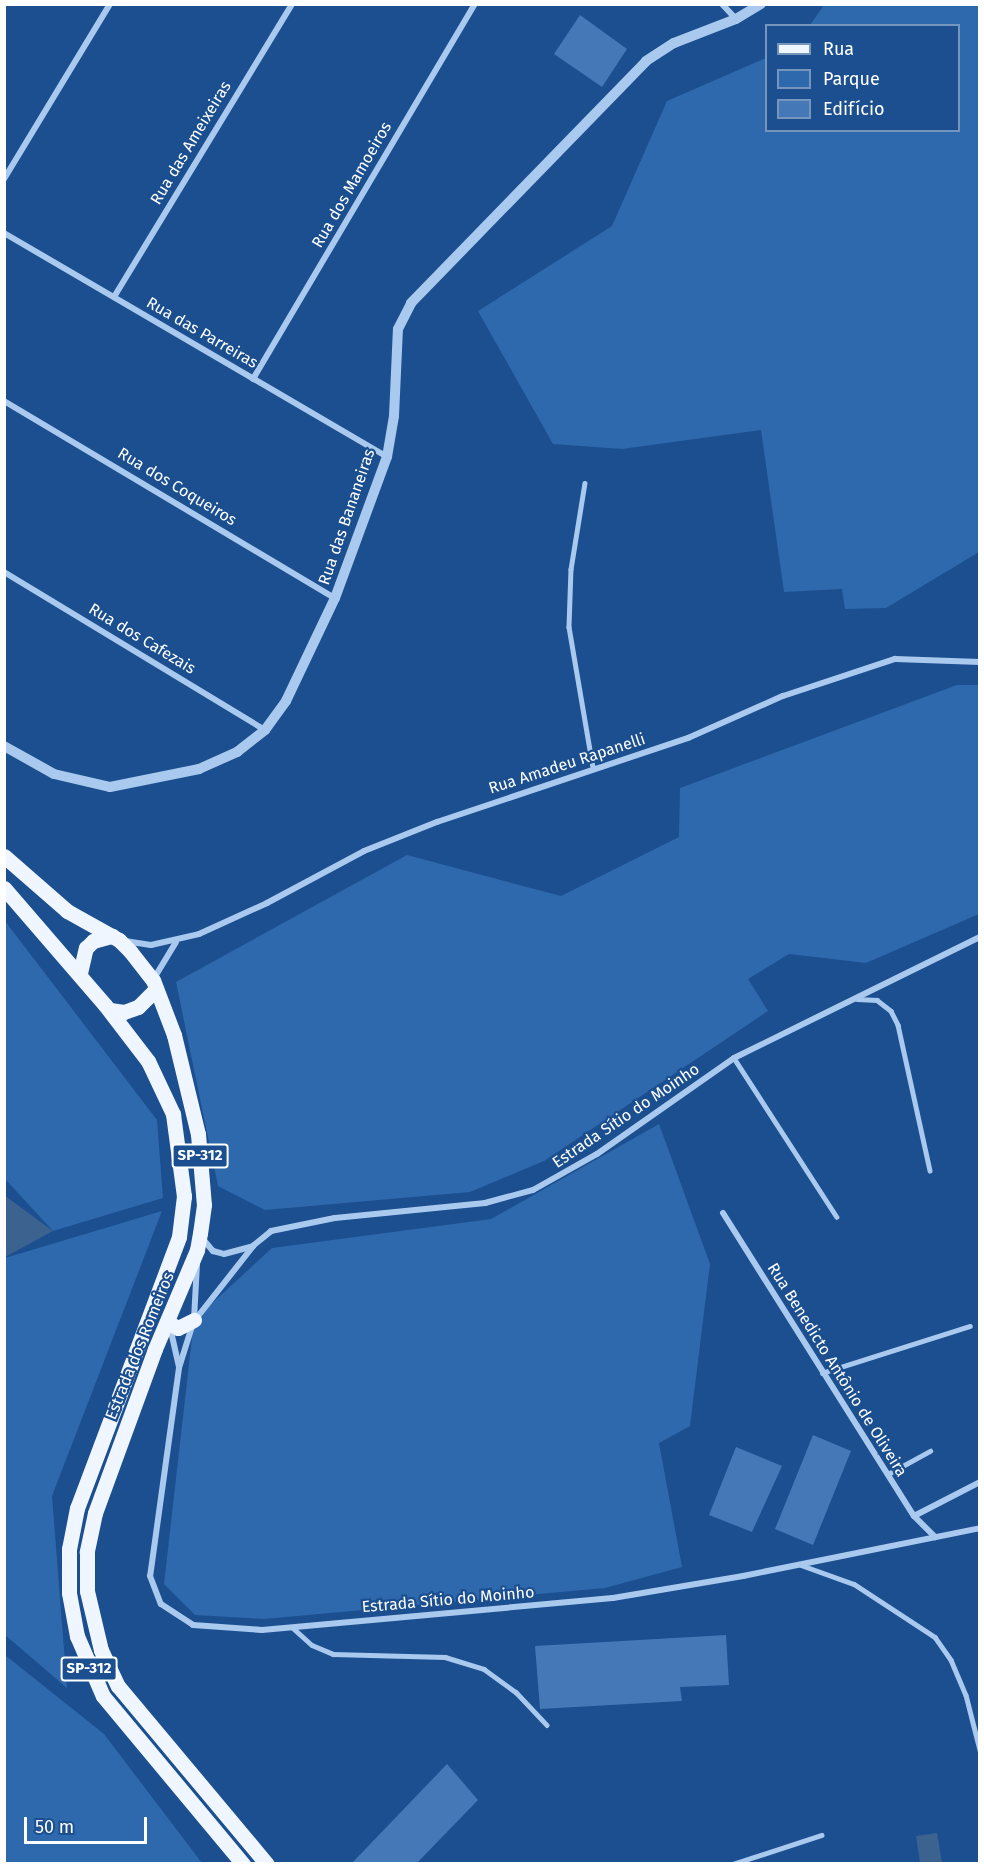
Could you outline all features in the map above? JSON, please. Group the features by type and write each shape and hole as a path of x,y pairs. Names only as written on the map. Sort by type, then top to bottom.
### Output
{"main road":[{"name":"Estrada dos Romeiros","path":"4,856 67,911 116,938 155,984 174,1035 198,1134 204,1205 200,1233 197,1250 169,1323 155,1349 95,1513 86,1572 90,1611 100,1650 130,1703 267,1863"},
{"name":"Estrada dos Romeiros","path":"4,888 110,1010 148,1061 173,1114 184,1196 179,1237 171,1265 138,1340 77,1508 69,1549 69,1593 80,1646 103,1696 243,1863"},
{"path":"80,973 86,948 93,941 116,938"},
{"path":"110,1010 124,1012 138,1006 155,984"},
{"path":"171,1265 169,1323 178,1328 194,1320"}],"street":[{"path":"4,179 110,4"},
{"name":"Rua das Ameixeiras","path":"114,297 292,4"},
{"name":"Rua dos Mamoeiros","path":"253,378 475,4"},
{"path":"722,4 736,20"},
{"name":"Rua das Bananeiras","path":"4,746 54,774 110,787 200,769 237,752 265,730 286,700 335,598 387,457 394,416 398,328 411,303 646,61 674,44 736,20 760,4"},
{"name":"Rua das Parreiras","path":"4,233 387,457"},
{"name":"Rua dos Coqueiros","path":"4,401 335,598"},
{"name":"Rua dos Cafezais","path":"4,572 265,730"},
{"name":"Rua Amadeu Rapanelli","path":"176,942 267,903 364,851 593,768 688,738 783,696 895,659 980,662"},
{"name":"Estrada Sítio do Moinho","path":"194,1320 254,1245 271,1231 307,1222 458,1207 510,1198 533,1190 597,1154 734,1059 848,1000 980,937"},
{"path":"116,938 151,945 176,942"},
{"path":"155,984 161,960 176,942"},
{"name":"Rua Benedicto Antônio de Oliveira","path":"723,1213 914,1516 935,1537"},
{"path":"200,1233 213,1251 224,1254 254,1245"},
{"path":"179,1368 194,1320 197,1250"},
{"path":"169,1323 179,1368"},
{"name":"Estrada Sítio do Moinho","path":"179,1368 150,1559 153,1591 170,1613 193,1625 233,1631 293,1628 614,1598 801,1565 980,1528"},
{"path":"914,1516 980,1482"}],"lane":[{"path":"585,483 571,569 569,627 593,768"},
{"path":"848,1000 878,1000 891,1011 898,1025 930,1171"},
{"path":"734,1059 837,1217"},
{"path":"822,1373 970,1326"},
{"path":"888,1474 930,1451"},
{"path":"801,1565 854,1584 935,1638 951,1660 966,1695 980,1750"},
{"path":"293,1628 312,1645 333,1654 445,1658 484,1669 516,1692 548,1725"},
{"path":"733,1863 821,1835"}],"green space":[{"path":"824,5 979,5 979,552 886,608 845,609 842,589 784,592 761,430 622,449 553,444 478,311 612,226 667,101 765,58 765,132 960,132 960,24 811,24"},
{"path":"957,685 979,685 979,914 866,963 789,954 748,979 768,1011 544,1161 470,1192 265,1210 218,1186 176,982 407,855 561,896 679,837 680,788"},
{"path":"5,921 157,1120 163,1198 53,1231 5,1179"},
{"path":"659,1124 710,1264 690,1426 659,1443 682,1567 605,1588 264,1619 195,1615 164,1584 194,1320 272,1248 491,1219"},
{"path":"162,1211 52,1496 67,1688 5,1635 5,1258"},
{"path":"5,1655 104,1734 202,1863 5,1863"}],"shaded area":[{"path":"4,1195 53,1231 5,1257 4,1257"},
{"path":"937,1833 942,1863 920,1863 916,1836"}],"building":[{"path":"580,15 627,49 602,87 554,54"},
{"path":"813,1435 851,1451 813,1545 775,1529"},
{"path":"736,1447 782,1466 752,1532 709,1515"},
{"path":"726,1635 729,1685 680,1687 682,1701 540,1709 535,1646"},
{"path":"447,1764 478,1800 416,1864 351,1864"}]}
